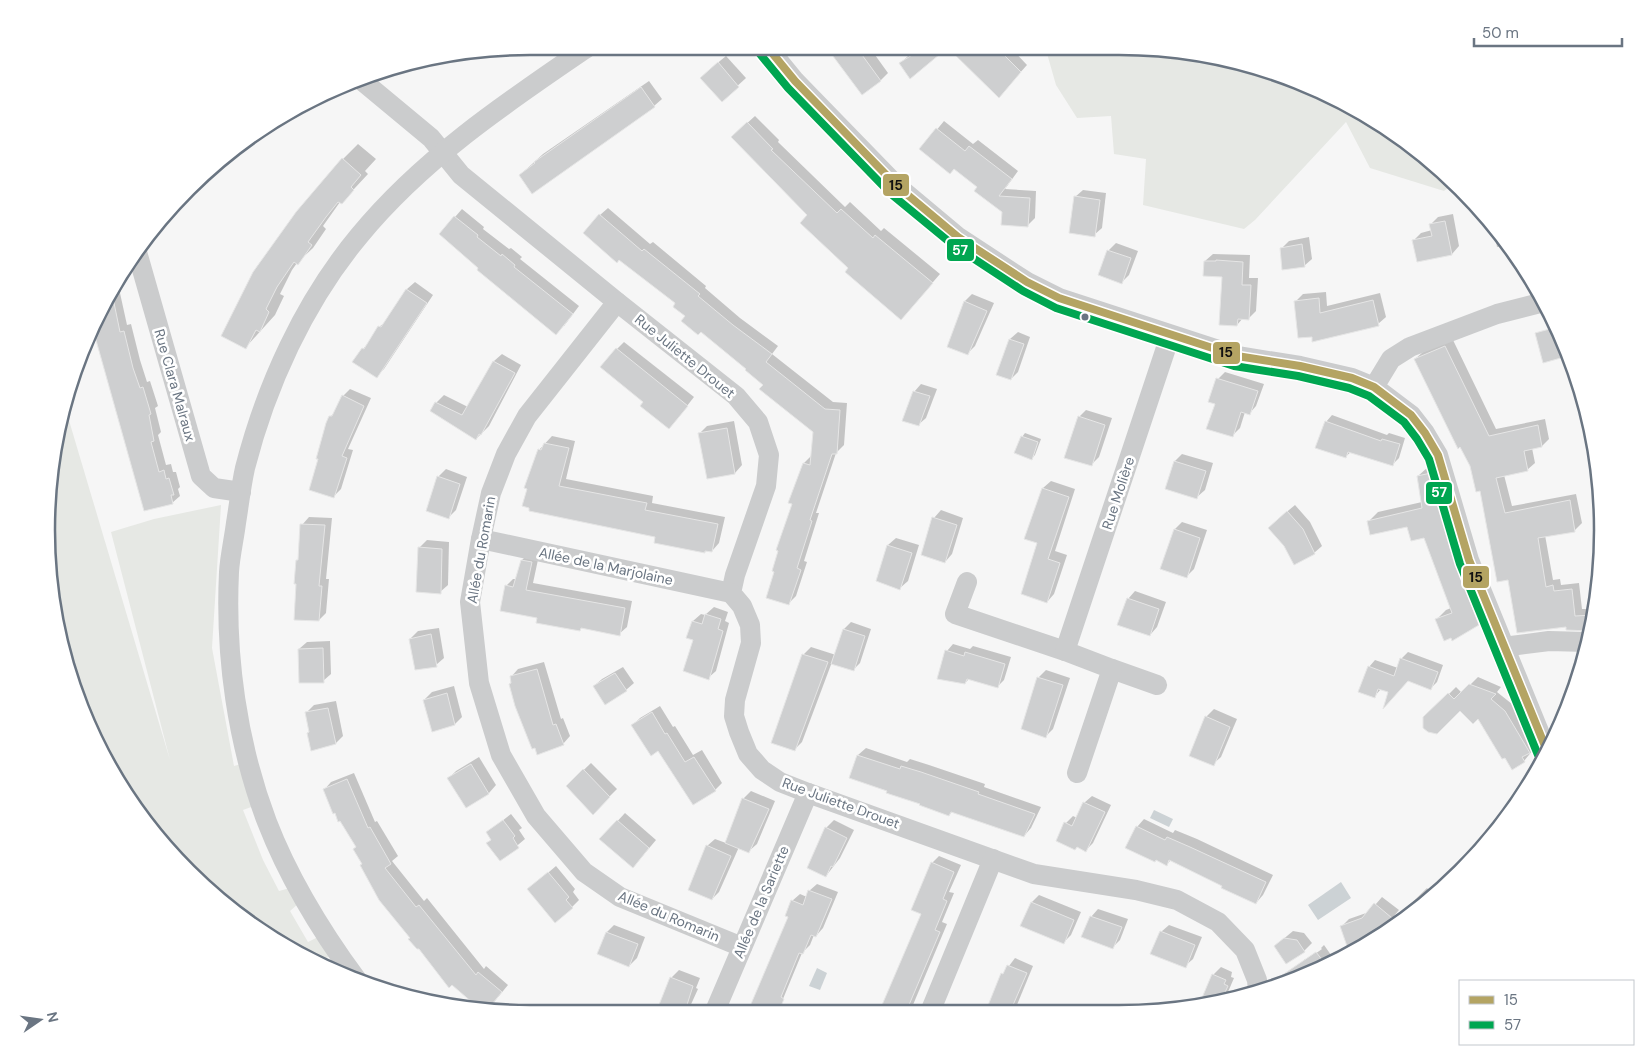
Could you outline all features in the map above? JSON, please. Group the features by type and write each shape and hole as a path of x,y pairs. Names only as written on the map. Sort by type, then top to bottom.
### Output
{"street":[{"path":"350,970 315,919 286,867 266,821 239,720 231,671 229,570 245,468 262,414 279,370 307,313 327,280 357,238 391,199 462,136 577,55"},
{"path":"774,55 794,81 897,186 958,237 1027,282 1059,298 1170,336 1237,356 1300,366 1352,378 1374,386 1412,415 1438,456 1469,560 1543,743"},
{"name":"Rue Juliette Drouet","path":"366,84 431,138 461,175 736,396 758,422 769,455 766,486 735,575 731,594 742,606 750,625 751,643 735,700 734,716 748,754 762,770 780,782 808,793 1034,874 1136,890 1177,900 1218,922 1245,950 1257,984"},
{"name":"Rue Clara Malraux","path":"140,259 201,476 214,488 241,492"},
{"name":"Allée du Romarin","path":"617,302 527,416 506,454 491,493 470,602 479,683 501,755 536,816 584,872 620,896 742,947"},
{"path":"1374,386 1391,359 1410,347 1498,314 1536,304"},
{"name":"Rue Molière","path":"1065,651 1170,336"},
{"name":"Allée de la Marjolaine","path":"481,539 731,594"},
{"path":"967,582 955,614 1065,651 1112,670 1157,685"},
{"path":"1503,647 1549,641 1581,642"},
{"path":"1077,774 1112,670"},
{"name":"Allée de la Sariette","path":"718,1005 808,793"},
{"path":"933,1005 993,859"}],"shaded area":[{"path":"1047,55 1150,56 1212,64 1242,71 1301,91 1357,119 1408,153 1448,188 1444,191 1370,168 1346,122 1255,220 1244,229 1143,205 1146,159 1114,154 1111,116 1077,118 1056,85"},
{"path":"68,418 170,760 111,532 154,519 221,505 212,648 234,766 241,764 254,806 243,810 263,860 279,891 290,888 298,904 290,911 308,942 318,937 331,955 325,958 266,925 241,907 194,866 153,819 135,794 104,740 80,683 64,623 59,592 55,530 56,499 59,468"},
{"path":"1154,810 1173,819 1169,827 1150,818"},
{"path":"1341,882 1351,898 1318,920 1308,905"},
{"path":"817,968 827,973 820,990 809,986"}],"building":[{"path":"832,55 862,55 881,81 862,95"},
{"path":"912,55 939,55 910,79 899,63"},
{"path":"955,55 1004,55 1021,72 999,98"},
{"path":"718,62 739,87 722,102 700,78"},
{"path":"641,87 655,107 532,194 519,175 534,162"},
{"path":"747,122 773,149 771,150 837,213 841,209 873,238 875,235 933,283 901,320 845,272 848,268 800,223 807,215 731,137"},
{"path":"936,128 965,151 969,146 1012,179 999,196 1030,198 1028,227 1001,225 1002,212 974,191 977,187 954,169 950,174 919,149"},
{"path":"342,158 361,175 351,187 354,190 342,204 338,202 326,217 308,242 312,245 298,265 294,262 277,287 266,309 269,312 260,332 256,330 246,349 221,336 253,272 296,212"},
{"path":"1074,196 1100,200 1095,237 1069,233"},
{"path":"599,214 642,251 644,249 700,294 698,296 733,325 772,354 766,362 825,409 840,410 837,454 832,454 810,520 812,521 797,568 801,570 789,605 766,598 774,572 772,571 778,551 776,550 792,504 788,503 803,463 810,465 813,432 759,389 763,385 746,369 701,332 698,335 681,321 685,316 673,307 675,303 619,260 617,263 583,233"},
{"path":"454,216 478,235 477,237 501,256 502,254 515,265 514,267 573,314 556,335 477,270 478,268 439,234"},
{"path":"1445,221 1452,255 1417,262 1412,240 1432,236 1429,224"},
{"path":"1302,244 1305,267 1282,270 1280,248"},
{"path":"1107,250 1131,258 1122,284 1098,275"},
{"path":"1204,261 1243,262 1242,285 1251,285 1249,320 1238,319 1237,326 1219,325 1222,277 1203,276"},
{"path":"406,289 427,303 377,378 352,362 362,348 364,349 378,326 381,327"},
{"path":"1319,298 1320,313 1373,300 1379,326 1312,342 1312,337 1298,338 1294,301"},
{"path":"964,301 987,311 968,355 947,347"},
{"path":"114,302 120,332 124,331 133,368 140,388 143,387 151,414 149,415 154,441 151,442 159,472 164,470 166,479 169,478 174,495 171,495 173,504 144,511 95,338"},
{"path":"1549,329 1562,358 1543,363 1535,333"},
{"path":"1009,339 1024,344 1011,380 996,375"},
{"path":"1445,346 1489,436 1538,425 1542,447 1524,451 1528,471 1496,478 1505,513 1570,500 1575,532 1538,538 1546,587 1553,585 1554,591 1572,589 1575,616 1586,615 1583,631 1566,630 1566,627 1517,633 1508,580 1497,582 1480,491 1476,492 1470,466 1460,447 1458,449 1414,359"},
{"path":"616,348 688,406 669,429 640,406 643,402 600,367"},
{"path":"493,361 515,373 481,435 479,434 476,440 430,411 435,402 462,415"},
{"path":"1216,378 1258,391 1250,415 1241,412 1233,437 1206,429 1215,404 1208,402"},
{"path":"913,391 930,396 919,426 902,421"},
{"path":"342,395 364,406 342,456 347,458 334,498 309,490 326,423 329,416 332,416"},
{"path":"1078,416 1105,425 1092,466 1064,458"},
{"path":"1325,421 1381,441 1382,439 1400,444 1393,466 1348,452 1346,458 1315,448"},
{"path":"727,428 735,474 707,479 698,433"},
{"path":"1021,436 1038,442 1032,460 1014,453"},
{"path":"544,443 569,448 559,486 647,503 645,510 718,524 712,552 705,551 705,553 654,543 655,537 529,511 529,508 522,506 527,489 524,488 538,449 541,450"},
{"path":"1174,461 1206,471 1197,499 1165,489"},
{"path":"1431,473 1451,551 1479,625 1452,641 1451,638 1444,641 1435,619 1452,613 1424,538 1411,541 1407,527 1370,535 1367,521 1422,508 1417,476"},
{"path":"437,476 460,484 449,519 426,511"},
{"path":"1042,488 1069,497 1048,559 1060,563 1047,603 1021,594 1037,543 1024,539"},
{"path":"1287,511 1303,529 1315,554 1294,565 1284,546 1268,528"},
{"path":"932,517 957,525 945,563 921,555"},
{"path":"300,524 325,525 319,586 322,586 319,621 294,620 296,584 294,584 296,560 298,560"},
{"path":"1174,529 1200,538 1187,578 1160,569"},
{"path":"887,545 912,553 900,590 876,581"},
{"path":"418,547 442,549 441,594 416,592"},
{"path":"521,560 532,562 526,590 625,608 620,636 581,628 580,631 536,623 537,618 500,611 505,585 513,587"},
{"path":"1127,598 1159,609 1150,636 1117,625"},
{"path":"705,614 721,619 718,629 723,631 709,680 683,671 693,640 686,638 692,621 702,624"},
{"path":"843,629 865,636 854,671 831,664"},
{"path":"431,634 437,667 415,670 409,639"},
{"path":"323,648 324,683 299,683 298,649"},
{"path":"945,650 964,656 965,652 1005,664 998,688 967,679 965,684 937,679"},
{"path":"802,654 828,662 795,751 771,743"},
{"path":"1400,658 1438,672 1431,690 1408,681 1383,709 1388,692 1378,689 1375,698 1358,692 1368,666 1394,676"},
{"path":"537,669 553,725 556,724 564,745 537,755 535,748 532,749 515,706 509,684 511,683 510,676"},
{"path":"615,673 627,691 605,705 593,686"},
{"path":"1037,677 1063,685 1046,738 1021,729"},
{"path":"1469,684 1496,694 1491,699 1505,711 1530,753 1522,757 1525,762 1512,770 1505,758 1502,759 1478,719 1473,724 1460,711 1437,734 1428,732 1423,728 1423,717 1448,693 1454,699"},
{"path":"447,693 455,725 432,732 423,700"},
{"path":"328,708 336,744 311,751 305,712"},
{"path":"652,712 685,762 694,757 716,791 693,805 658,751 651,756 631,725"},
{"path":"1205,716 1230,727 1214,766 1189,756"},
{"path":"857,755 900,769 901,766 921,772 1035,814 1024,837 951,812 949,816 849,778"},
{"path":"471,764 489,794 466,808 447,778"},
{"path":"583,769 610,797 593,815 566,786"},
{"path":"347,779 368,828 370,827 391,864 385,868 416,907 419,905 476,975 478,972 502,992 493,1003 471,1001 452,985 449,988 419,949 408,939 410,938 379,900 353,849 356,847 340,821 338,822 335,813 333,814 323,789"},
{"path":"742,798 769,809 749,853 725,843"},
{"path":"1083,802 1105,812 1086,852 1077,847 1075,850 1056,841 1064,822 1072,826"},
{"path":"503,820 515,836 513,838 519,848 500,861 486,843 491,840 486,832"},
{"path":"617,820 649,848 633,868 599,839"},
{"path":"1136,826 1165,840 1167,837 1266,882 1256,904 1221,888 1222,886 1169,860 1167,866 1125,848"},
{"path":"825,827 847,838 826,877 807,868"},
{"path":"706,845 731,856 712,900 688,890"},
{"path":"931,862 954,872 943,899 947,901 935,930 940,932 909,1005 882,1005 921,914 911,910"},
{"path":"548,872 569,897 566,900 573,908 555,923 527,889"},
{"path":"808,890 832,899 816,937 811,935 803,954 799,953 781,997 784,999 782,1005 751,1005 788,917 785,916 791,900 803,905"},
{"path":"1031,902 1074,920 1064,944 1020,926"},
{"path":"1374,903 1392,918 1347,946 1340,926 1362,918"},
{"path":"1090,916 1122,927 1113,949 1081,937"},
{"path":"1160,931 1195,945 1186,968 1150,954"},
{"path":"606,932 638,944 629,967 597,954"},
{"path":"1284,938 1297,940 1305,952 1286,964 1274,946"},
{"path":"1316,952 1322,959 1301,969 1279,977"},
{"path":"1007,965 1027,973 1013,1005 988,1005 1001,973 1003,974"},
{"path":"1212,974 1226,980 1224,984 1228,986 1225,993 1202,998"},
{"path":"670,977 693,986 687,1005 659,1005"}],"transit line":[{"name":"57","path":"761,55 788,88 891,194 953,245 1023,291 1056,308 1234,366 1298,376 1349,388 1369,396 1404,422 1429,459 1460,564 1538,754"},
{"name":"15","path":"774,55 795,81 897,186 958,237 1027,282 1059,298 1237,356 1300,366 1352,378 1374,387 1411,415 1425,433 1438,455 1469,560 1544,743"}]}
